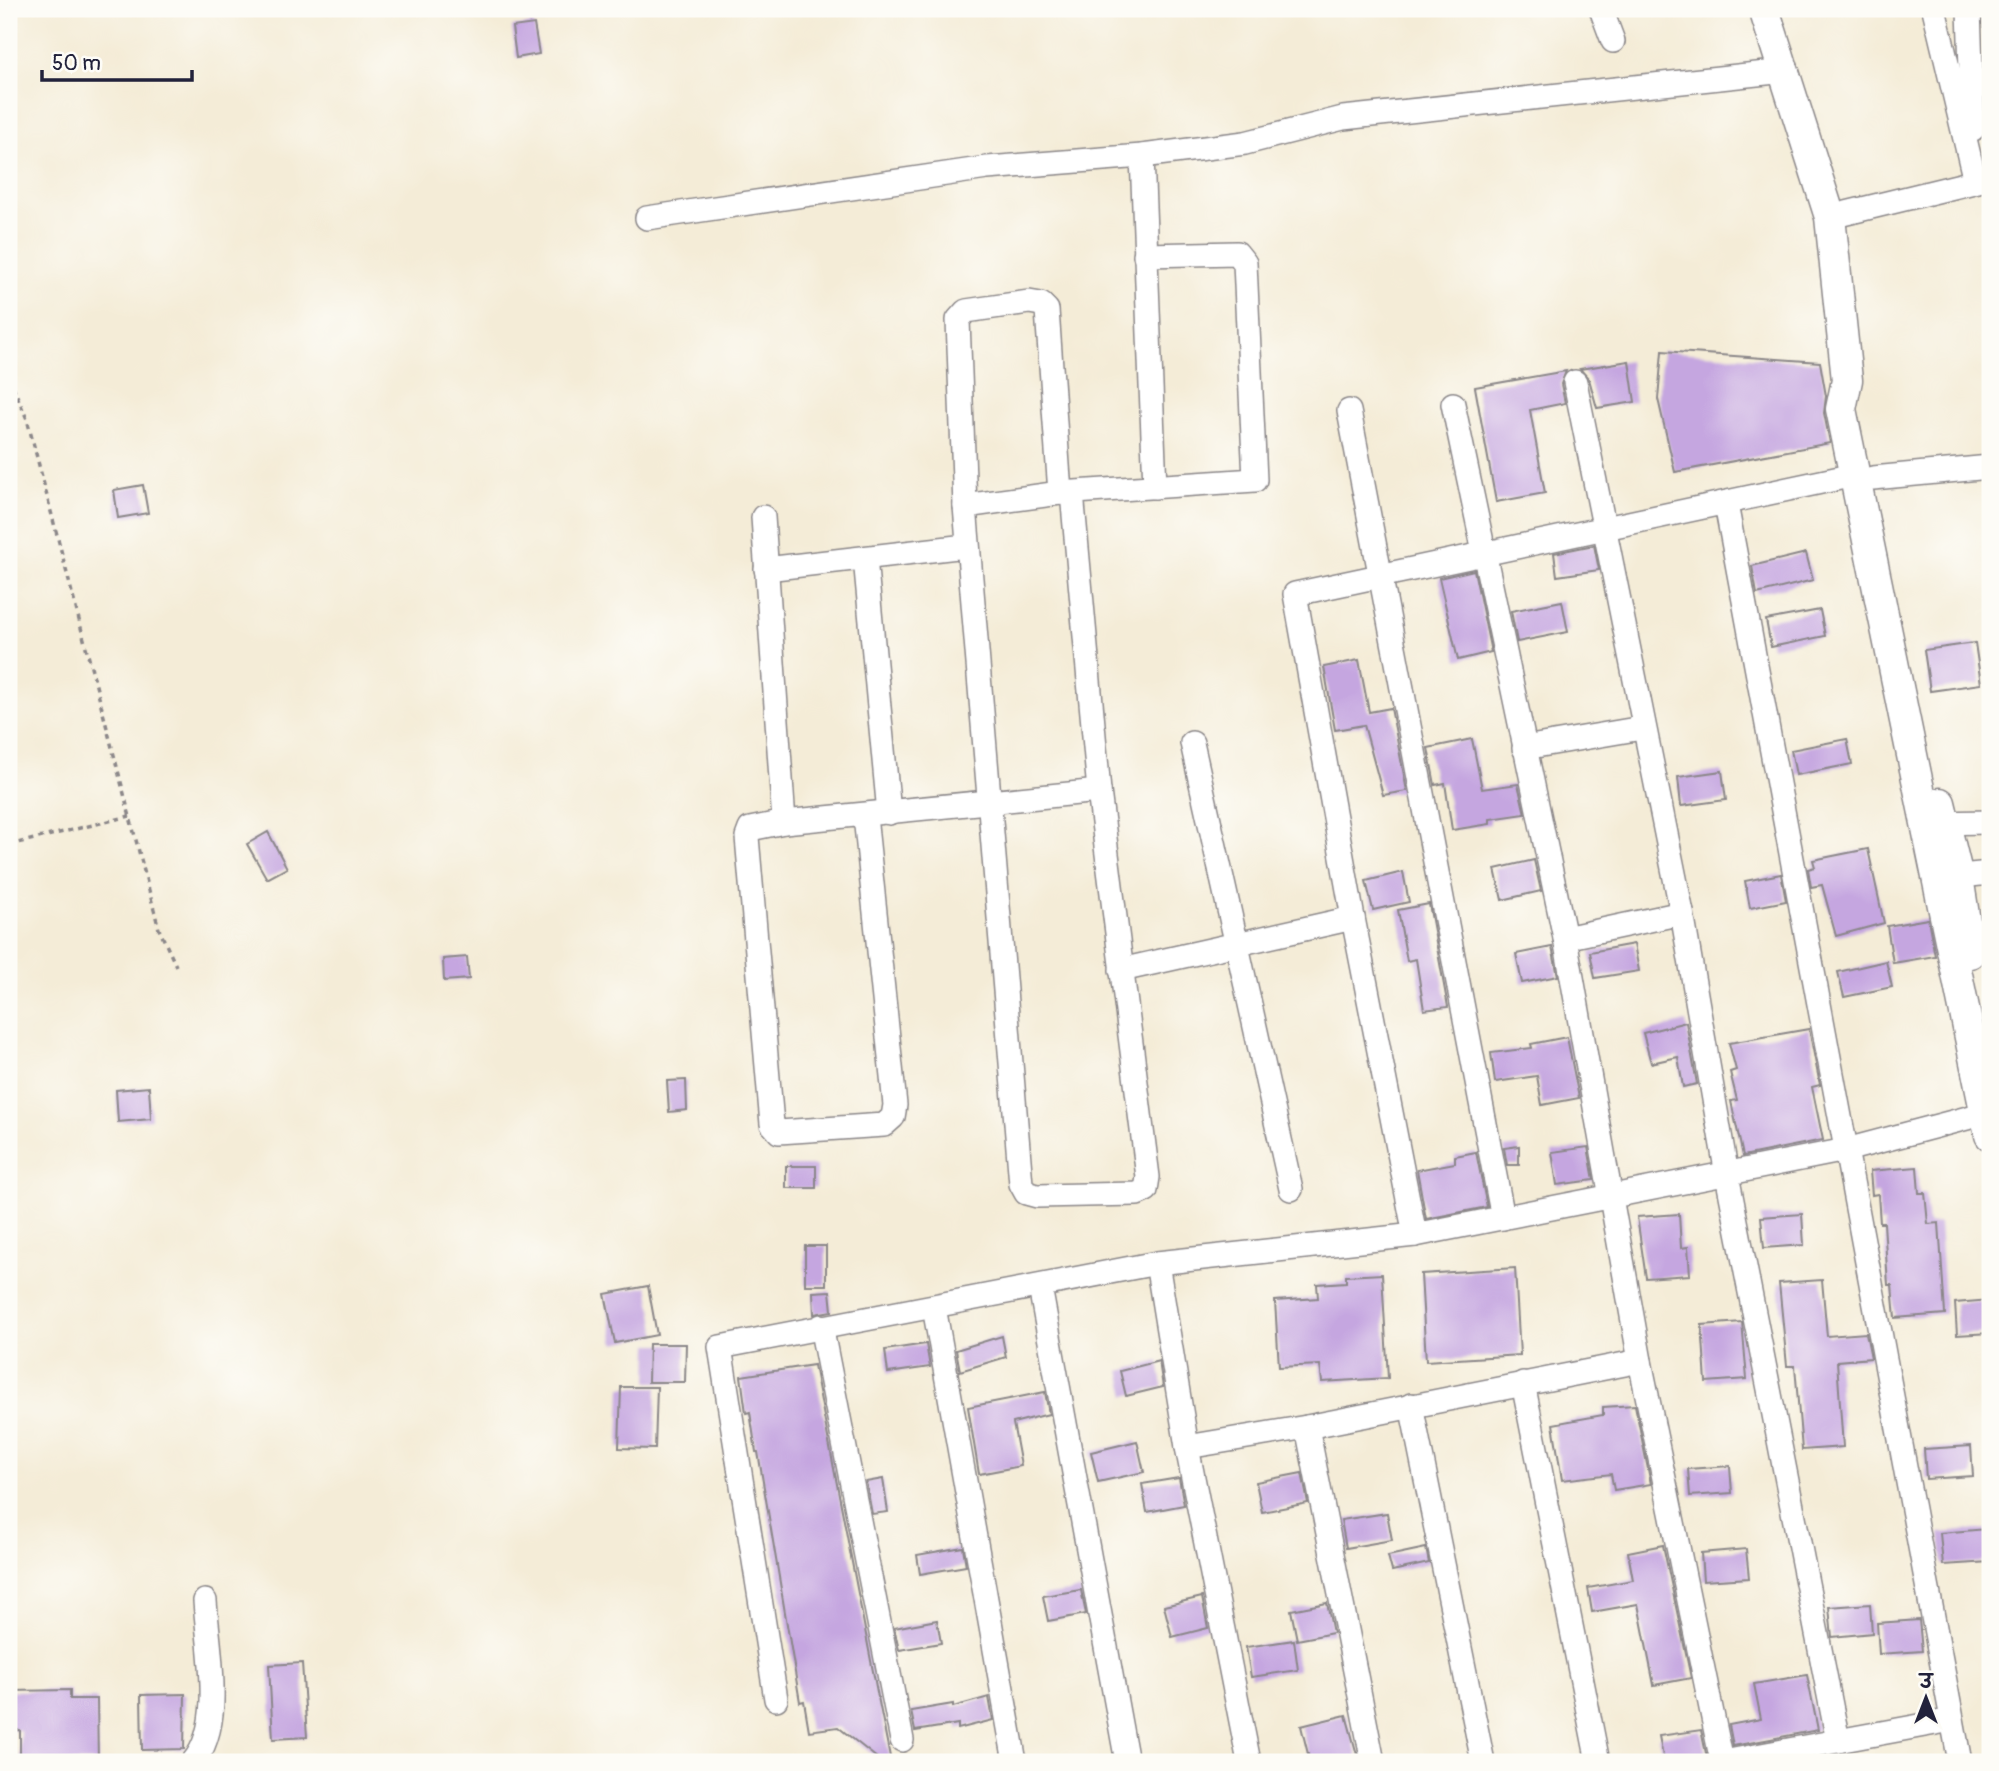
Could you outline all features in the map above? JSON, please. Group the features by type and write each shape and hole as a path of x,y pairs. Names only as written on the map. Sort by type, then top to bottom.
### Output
{"street":[{"path":"1601,9 1613,41"},
{"path":"1764,9 1830,217 1847,380 1841,409 1863,476 1934,823 1990,1054"},
{"path":"1934,9 1983,179"},
{"path":"1969,9 1983,179"},
{"path":"647,218 987,168 1142,156 1245,143 1343,118 1785,71"},
{"path":"1142,156 1155,487"},
{"path":"1830,217 1983,179"},
{"path":"965,506 1066,493 1255,480 1245,263 1237,253 1145,255"},
{"path":"1029,302 1041,303 1046,310 1099,791 1148,1177 1146,1190 1137,1194 1037,1196 1026,1194 1021,1184 965,506 958,320 966,311 1029,302"},
{"path":"1576,382 1642,728 1682,913 1727,1175 1838,1741"},
{"path":"1453,404 1565,938 1640,1361 1723,1762 1952,1720"},
{"path":"1349,411 1503,1219"},
{"path":"1415,1235 1353,918 1295,594 1605,527 1863,476 1990,467"},
{"path":"1726,504 1960,1762"},
{"path":"763,517 784,822"},
{"path":"766,569 967,546"},
{"path":"865,558 889,813"},
{"path":"1524,748 1642,728"},
{"path":"1192,743 1291,1189"},
{"path":"865,816 895,1105 893,1117 884,1125 779,1132 772,1124 747,837 750,830 784,822 1099,791"},
{"path":"1934,823 1990,822"},
{"path":"1947,878 1990,873"},
{"path":"776,1699 720,1347 1157,1263 1415,1235 1727,1175 1989,1120 1947,878"},
{"path":"1565,938 1682,913"},
{"path":"1121,970 1353,918"},
{"path":"1157,1263 1187,1447 1249,1762"},
{"path":"1040,1287 1127,1762"},
{"path":"934,1307 1014,1762"},
{"path":"821,1326 902,1740"},
{"path":"1187,1447 1307,1427 1640,1361"},
{"path":"1523,1383 1598,1762"},
{"path":"1411,1405 1483,1762"},
{"path":"1307,1427 1373,1762"},
{"path":"193,1762 201,1752 212,1722 205,1601"}],"path":[{"path":"9,377 27,419 159,929 176,966"},
{"path":"9,845 130,816"}],"building":[{"path":"534,24 539,54 516,58 512,27"},
{"path":"1662,351 1820,362 1826,396 1824,413 1830,443 1675,472 1658,399"},
{"path":"1629,361 1635,402 1597,408 1589,379 1580,369"},
{"path":"1566,371 1561,384 1565,403 1530,410 1545,493 1496,502 1475,387"},
{"path":"143,485 148,513 118,518 114,490"},
{"path":"1594,545 1599,570 1557,576 1554,553"},
{"path":"1806,553 1813,580 1757,594 1752,566"},
{"path":"1474,570 1491,652 1458,660 1439,578"},
{"path":"1562,601 1568,632 1517,642 1511,611"},
{"path":"1820,610 1825,636 1771,647 1766,620"},
{"path":"1975,643 1981,684 1930,691 1924,650"},
{"path":"1359,660 1369,712 1391,708 1407,791 1383,795 1364,725 1335,730 1324,667"},
{"path":"1472,739 1482,789 1518,784 1525,814 1490,819 1490,824 1452,830 1445,783 1435,785 1428,748"},
{"path":"1847,739 1852,764 1796,775 1791,750"},
{"path":"1722,771 1726,800 1681,806 1678,777"},
{"path":"268,832 287,868 267,879 247,844"},
{"path":"1868,849 1884,923 1836,936 1822,885 1811,887 1808,869 1815,867 1813,860"},
{"path":"1534,860 1541,891 1502,900 1495,869"},
{"path":"1403,872 1409,902 1373,910 1366,881"},
{"path":"1781,874 1786,901 1750,908 1745,881"},
{"path":"1429,904 1448,1007 1424,1010 1416,959 1407,961 1398,910"},
{"path":"1928,919 1935,956 1893,963 1887,926"},
{"path":"1634,944 1639,971 1595,978 1590,952"},
{"path":"1552,947 1558,976 1522,983 1516,954"},
{"path":"467,957 469,979 444,981 443,959"},
{"path":"1886,961 1892,987 1844,997 1838,972"},
{"path":"1686,1022 1697,1084 1683,1087 1678,1057 1651,1063 1643,1033"},
{"path":"1809,1029 1820,1085 1812,1087 1823,1140 1743,1156 1731,1101 1737,1100 1730,1072 1736,1070 1729,1043"},
{"path":"1567,1037 1579,1098 1542,1105 1537,1076 1495,1082 1491,1053 1532,1048 1531,1044"},
{"path":"686,1080 687,1110 669,1112 667,1081"},
{"path":"149,1087 151,1119 118,1122 116,1090"},
{"path":"1519,1146 1519,1165 1507,1165 1504,1148"},
{"path":"1588,1147 1594,1180 1557,1185 1552,1152"},
{"path":"1476,1152 1487,1207 1426,1219 1417,1170 1455,1163 1455,1156"},
{"path":"786,1166 816,1166 816,1188 786,1188"},
{"path":"1917,1167 1919,1193 1925,1193 1928,1224 1939,1223 1945,1314 1895,1318 1892,1285 1888,1285 1884,1223 1880,1223 1878,1194 1872,1195 1870,1171"},
{"path":"1679,1214 1681,1248 1688,1247 1690,1275 1646,1278 1637,1217"},
{"path":"1802,1214 1804,1245 1764,1248 1761,1217"},
{"path":"805,1246 826,1246 826,1285 805,1285"},
{"path":"1515,1268 1520,1355 1426,1361 1421,1274"},
{"path":"1382,1274 1388,1378 1322,1382 1320,1365 1279,1367 1275,1301 1318,1298 1317,1284 1346,1282 1346,1276"},
{"path":"1822,1280 1827,1336 1866,1333 1871,1358 1837,1361 1843,1447 1802,1450 1795,1366 1787,1366 1779,1283"},
{"path":"648,1286 657,1335 615,1343 605,1294"},
{"path":"830,1291 832,1311 814,1314 813,1292"},
{"path":"1990,1300 1990,1333 1957,1335 1955,1303"},
{"path":"1742,1322 1747,1379 1706,1382 1702,1325"},
{"path":"1002,1336 1006,1357 960,1371 956,1350"},
{"path":"649,1344 686,1344 685,1382 648,1382"},
{"path":"926,1344 930,1367 888,1373 885,1350"},
{"path":"1159,1361 1163,1387 1126,1396 1120,1371"},
{"path":"814,1365 891,1762 882,1762 838,1727 809,1731 804,1701 800,1702 758,1452 750,1412 746,1413 741,1376"},
{"path":"621,1387 657,1387 655,1449 619,1448"},
{"path":"1045,1392 1049,1414 1013,1423 1021,1466 979,1474 968,1407"},
{"path":"1635,1405 1651,1484 1614,1490 1611,1474 1562,1480 1553,1424 1603,1415 1603,1407"},
{"path":"1137,1441 1144,1472 1098,1482 1091,1452"},
{"path":"1971,1446 1973,1476 1926,1479 1924,1449"},
{"path":"1730,1466 1732,1493 1690,1496 1688,1469"},
{"path":"1302,1473 1308,1503 1262,1512 1256,1482"},
{"path":"1179,1478 1184,1505 1147,1512 1142,1484"},
{"path":"883,1479 888,1512 872,1514 866,1482"},
{"path":"1387,1513 1392,1540 1346,1548 1341,1520"},
{"path":"1987,1529 1990,1562 1943,1565 1940,1533"},
{"path":"1663,1545 1691,1678 1654,1685 1638,1604 1592,1612 1588,1588 1633,1580 1628,1552"},
{"path":"963,1547 966,1566 920,1574 917,1555"},
{"path":"1426,1548 1429,1563 1392,1571 1388,1556"},
{"path":"1746,1549 1749,1578 1703,1581 1701,1553"},
{"path":"1081,1590 1086,1614 1048,1621 1043,1596"},
{"path":"1202,1597 1208,1628 1172,1637 1164,1606"},
{"path":"1327,1603 1333,1633 1297,1640 1291,1610"},
{"path":"1870,1604 1872,1633 1832,1637 1829,1607"},
{"path":"937,1620 941,1643 899,1650 894,1628"},
{"path":"1919,1620 1922,1651 1879,1654 1877,1623"},
{"path":"1294,1640 1298,1670 1251,1677 1246,1647"},
{"path":"302,1663 307,1737 273,1739 269,1665"},
{"path":"1807,1675 1818,1730 1733,1746 1729,1725 1761,1719 1754,1684"},
{"path":"70,1690 70,1699 97,1699 98,1762 20,1762 20,1730 9,1731 9,1691"},
{"path":"185,1694 184,1749 142,1750 141,1695"},
{"path":"989,1697 993,1720 958,1729 958,1724 915,1731 911,1711 953,1704 953,1707"},
{"path":"1346,1715 1359,1762 1310,1762 1301,1726"},
{"path":"1701,1730 1707,1758 1664,1762 1659,1736"}]}
